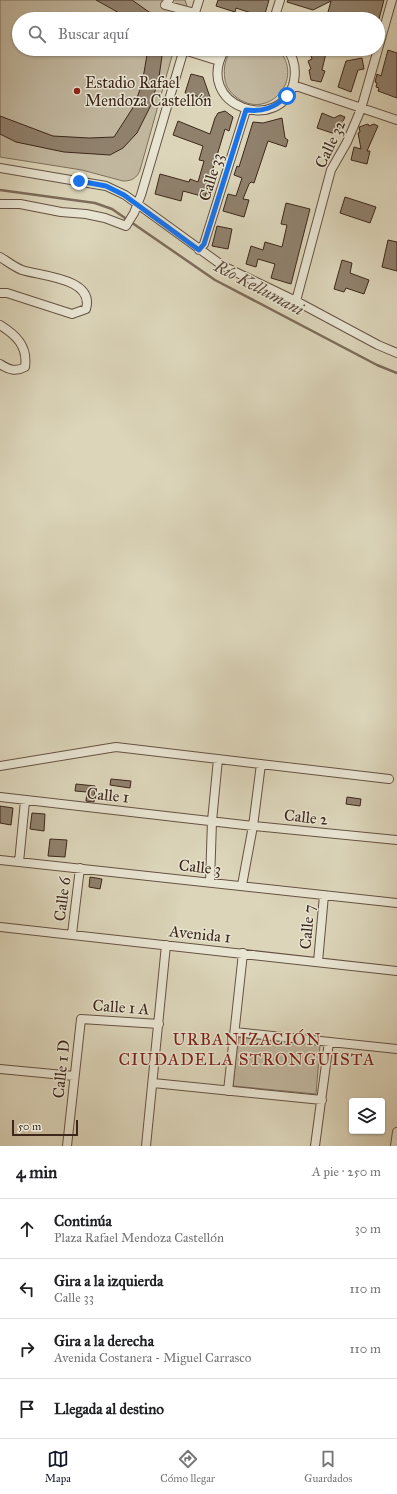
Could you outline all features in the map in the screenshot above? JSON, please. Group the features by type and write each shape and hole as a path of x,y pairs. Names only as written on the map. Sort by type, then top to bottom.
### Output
{"street":[{"path":"169,0 165,5 183,12"},
{"path":"195,12 199,0"},
{"path":"276,12 280,0"},
{"name":"Calle 32","path":"385,24 392,0"},
{"path":"0,204 20,204 61,212 86,214 105,218 126,226 134,213 137,204 182,56"},
{"path":"203,56 219,61"},
{"path":"222,56 219,61 218,72 220,84 225,94 233,103 246,110 267,110 278,104 287,96 293,85 295,73 290,56"},
{"name":"Calle 32","path":"296,301 331,170 347,142 361,108 376,56"},
{"path":"293,85 397,120"},
{"name":"Calle 33","path":"199,250 204,244 246,110"},
{"path":"0,168 106,186 137,204 223,266 296,301 378,345 397,353"},
{"path":"0,257 21,269 58,278 76,286 86,295 88,302 86,309 72,314 0,293"},
{"path":"0,325 13,333 27,356 25,367 18,370 7,369 0,364"},
{"path":"0,766 116,747 389,779"},
{"path":"210,882 212,821 218,759"},
{"path":"242,885 253,826 261,764"},
{"name":"Calle 1","path":"0,797 212,821"},
{"path":"19,862 25,801"},
{"name":"Calle 2","path":"212,821 397,840"},
{"name":"Calle 3","path":"0,860 242,885 397,903"},
{"name":"Calle 6","path":"72,934 80,868"},
{"name":"Calle 7","path":"318,962 324,895"},
{"name":"Avenida 1","path":"0,927 397,971"},
{"path":"146,1146 166,945"},
{"path":"228,1091 244,953"},
{"name":"Calle 1 A","path":"81,1019 159,1024"},
{"name":"Calle 1 D","path":"67,1146 81,1019"},
{"path":"236,1032 397,1049"},
{"path":"315,1146 329,1042"},
{"path":"0,1069 74,1076"},
{"path":"153,1083 322,1100"},
{"path":"396,1146 397,1132"}],"shaded area":[{"name":"Estadio Rafael Mendoza Castellón","path":"0,0 185,0 187,6 185,12 12,12 12,56 172,56 140,170 134,178 123,181 82,170 0,157"},
{"path":"228,56 283,56 286,61 288,73 280,94 271,101 260,104 248,103 236,97 226,85 224,71"},
{"path":"238,1037 320,1045 316,1094 233,1086"}],"building":[{"path":"96,0 132,0 149,12 117,12"},
{"path":"218,0 269,0 265,12 248,12 236,8 235,12 216,6"},
{"path":"288,0 384,0 381,12 328,12 331,1 313,10 287,2"},
{"path":"388,50 397,53 397,98 378,91 379,88 376,87 377,83 375,82 377,74 381,76"},
{"path":"147,56 162,56 159,77 151,105 137,133 123,148 110,155 64,152 16,142 0,134 0,116 53,136 89,138 114,137 134,106 142,84"},
{"path":"311,56 325,56 322,70 325,71 321,82 311,80 309,70 311,69 308,61 312,59"},
{"path":"362,58 364,69 358,70 351,92 338,87 346,61"},
{"path":"191,74 203,77 211,100 185,93"},
{"path":"225,111 233,117 229,131 225,129 208,185 214,187 211,195 206,193 205,197 183,191 181,201 155,194 160,174 189,182 190,179 198,182 204,161 199,160 203,146 173,135 178,121 210,134 218,113"},
{"path":"322,113 334,118 340,115 345,117 338,132 332,133 317,128"},
{"path":"282,118 285,138 288,140 286,147 268,141 254,183 251,182 249,184 243,199 249,200 244,217 223,211 228,194 236,196 242,178 234,175 237,166 239,167 253,122 263,123"},
{"path":"368,124 369,126 374,124 378,126 367,151 370,151 367,164 351,160 354,147 361,149 358,133 360,132 359,127"},
{"path":"345,197 376,207 370,223 340,213"},
{"path":"286,203 310,209 291,284 271,278 275,264 258,259 256,267 246,264 251,246 263,250 265,242 282,247 287,225 281,224"},
{"path":"217,226 232,229 228,249 212,246"},
{"path":"388,240 397,242 397,271 382,267"},
{"path":"342,260 352,263 350,273 369,280 364,294 346,288 344,292 334,289"},
{"path":"111,779 131,781 130,788 110,785"},
{"path":"76,784 95,786 94,802 86,801 87,792 75,791"},
{"path":"347,797 361,799 360,806 346,804"},
{"path":"0,806 13,808 11,825 0,823"},
{"path":"32,813 45,814 44,831 30,829"},
{"path":"50,839 67,840 65,857 48,856"},
{"path":"90,877 102,879 100,889 89,887"}],"waterway":[{"name":"Río Kellumani","path":"0,190 95,203 112,209 215,280 377,365 397,373"}],"place":[{"name":"Estadio Rafael Mendoza Castellón","path":"77,91"}],"district":[{"name":"URBANIZACIÓN CIUDADELA STRONGUISTA","path":"247,1049"}],"route":[{"path":"79,181 106,186 124,195 199,250 204,244 246,110 267,110 278,104 287,96"}]}
